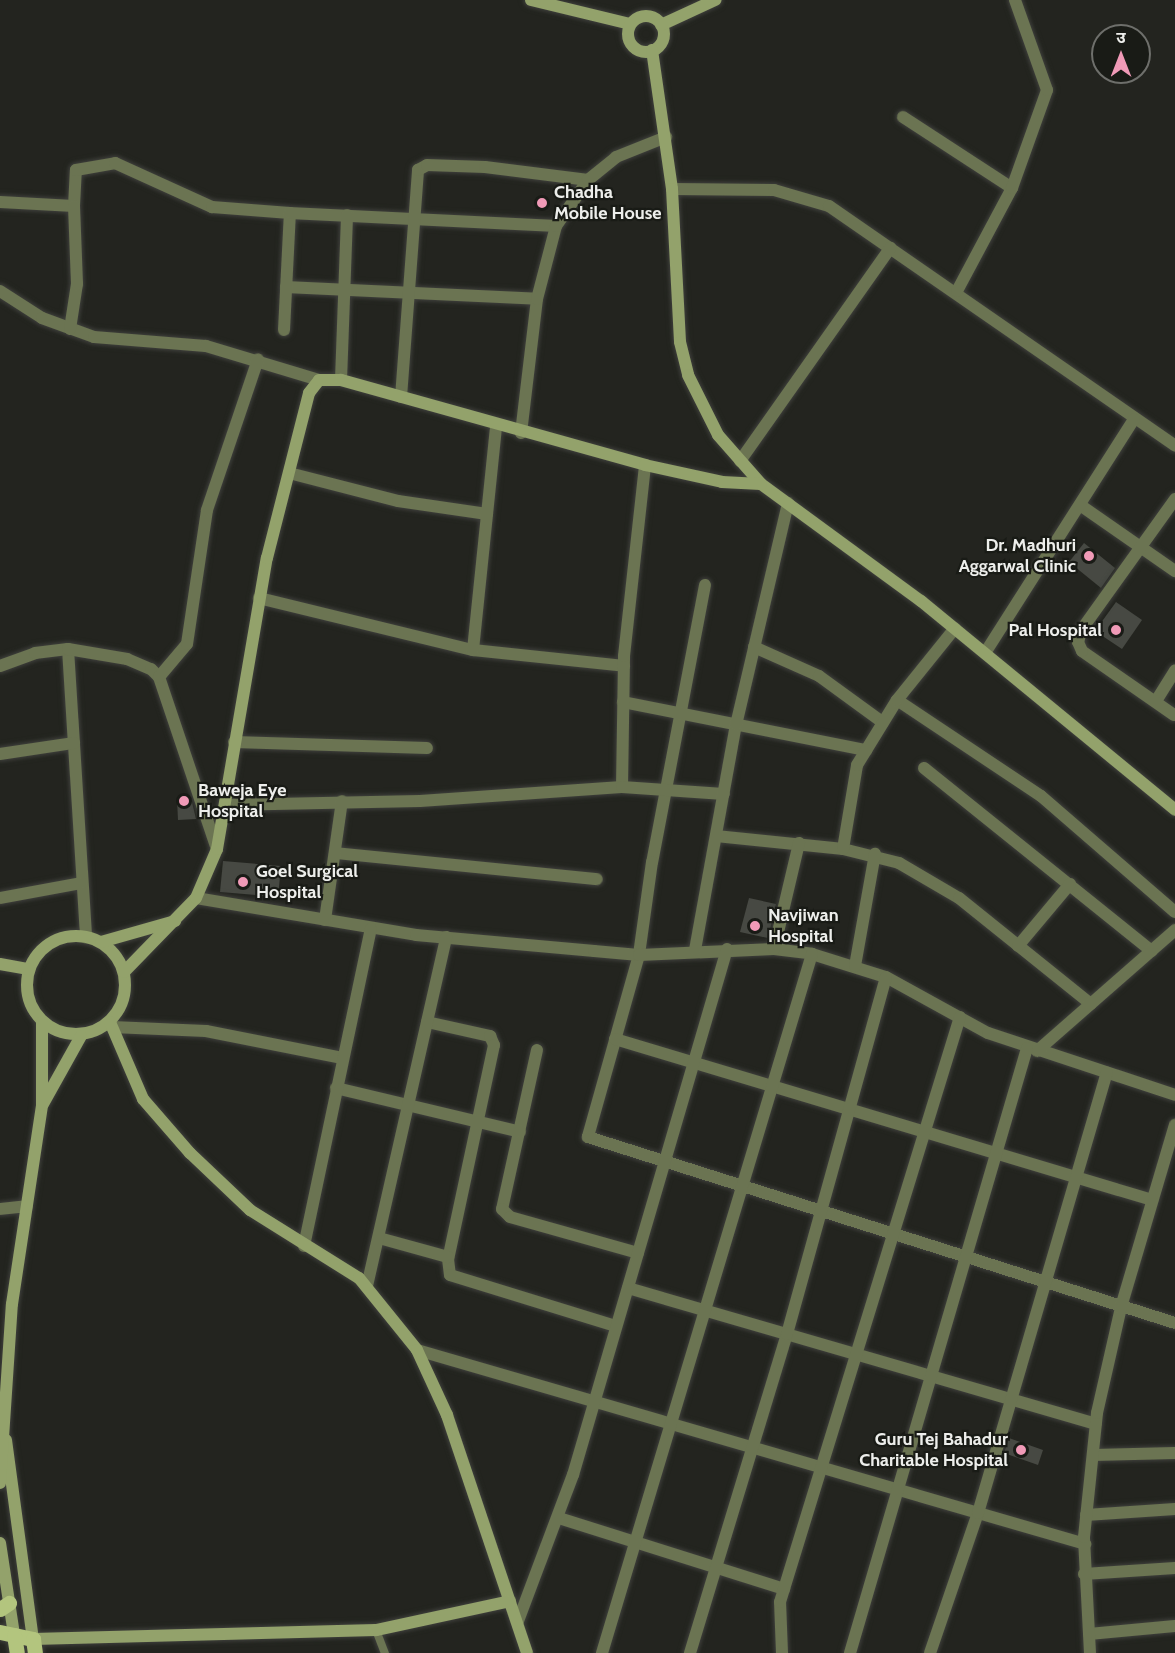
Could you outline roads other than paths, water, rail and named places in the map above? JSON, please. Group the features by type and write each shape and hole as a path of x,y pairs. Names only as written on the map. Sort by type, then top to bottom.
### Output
{"main road":[{"path":"7,1634 34,1646"},
{"path":"7,1634 17,1653"}],"street":[{"path":"531,0 570,4 630,24 650,16 662,25 663,40 652,50"},
{"path":"662,25 715,0"},
{"path":"957,291 1012,188 1047,90 1015,0"},
{"path":"630,24 632,45 652,50"},
{"path":"652,50 672,189 675,303 688,375 718,435 761,484 955,628 1175,810"},
{"path":"903,117 1012,188"},
{"path":"521,433 537,299 555,226 588,180 616,157 666,137"},
{"path":"70,329 77,284 76,170 115,163 212,207 555,226"},
{"path":"401,397 416,177 427,165 588,180"},
{"path":"672,189 774,190 804,195 829,206 957,291 1175,446"},
{"path":"0,202 75,206"},
{"path":"284,330 290,213"},
{"path":"341,380 347,215"},
{"path":"740,461 890,248"},
{"path":"286,287 408,291 537,299"},
{"path":"0,291 70,329 113,340 172,340 258,359 319,380 341,380 521,433 645,465 722,482 761,484"},
{"path":"159,677 187,644 207,510 258,359"},
{"path":"124,972 196,898 217,849 259,598 309,393 319,380"},
{"path":"986,653 1134,419"},
{"path":"473,650 496,426"},
{"path":"622,787 624,666 645,465"},
{"path":"289,473 398,501 487,514"},
{"path":"1174,715 1082,651 1078,642 1082,629 1175,499"},
{"path":"695,950 736,725 788,503"},
{"path":"1080,505 1175,571"},
{"path":"705,585 639,955 588,1137 664,1164 819,1213 894,1233 1045,1279 1121,1307 1175,1323"},
{"path":"259,598 473,650 624,666"},
{"path":"843,849 853,780 866,750 897,700 955,628"},
{"path":"754,646 819,676 882,722"},
{"path":"68,649 86,937"},
{"path":"0,666 35,653 68,649 142,663 159,677 217,849"},
{"path":"1156,701 1175,672"},
{"path":"897,700 1041,796 1175,912"},
{"path":"623,702 736,725 815,736 866,750"},
{"path":"234,742 427,748"},
{"path":"0,754 74,743"},
{"path":"924,768 1152,951"},
{"path":"225,805 622,787 667,788 724,794"},
{"path":"325,920 342,801"},
{"path":"716,836 799,843 875,854 925,875 1091,1004"},
{"path":"774,949 799,843"},
{"path":"335,853 597,879"},
{"path":"855,966 875,854"},
{"path":"0,898 82,883"},
{"path":"1018,946 1070,884"},
{"path":"196,898 371,928 639,955 727,949 774,949 812,954 886,977 960,1017 1032,1049 1175,1095"},
{"path":"101,942 176,921"},
{"path":"304,1246 371,928"},
{"path":"850,1653 965,1256 1032,1049 1091,1004 1175,930"},
{"path":"0,1482 6,1440 11,1329 42,1105 42,1023 27,996 28,969 49,943 86,937 101,942 116,955 124,972 123,1002 111,1025 131,1077 154,1114 250,1210 368,1286 417,1350 447,1415 527,1653"},
{"path":"368,1286 446,937"},
{"path":"518,1621 559,1518 727,949"},
{"path":"602,1653 673,1424 812,954"},
{"path":"0,964 28,969"},
{"path":"690,1653 787,1334 886,977"},
{"path":"782,1653 777,1616 784,1589 824,1468 960,1017"},
{"path":"427,1022 493,1038 480,1122 448,1257 448,1269 456,1279 616,1326"},
{"path":"42,1023 64,1035 81,1036 111,1025 206,1031 342,1058"},
{"path":"42,1105 81,1036"},
{"path":"615,1039 850,1107 923,1135 997,1154 1074,1179 1152,1200"},
{"path":"537,1050 502,1205 505,1214 638,1253"},
{"path":"930,1653 978,1513 1107,1072"},
{"path":"336,1088 520,1132"},
{"path":"1090,1653 1084,1574 1086,1515 1096,1424 1121,1307 1175,1125"},
{"path":"0,1209 27,1206"},
{"path":"379,1238 448,1257"},
{"path":"628,1288 1096,1424"},
{"path":"0,1321 11,1329"},
{"path":"417,1350 1085,1544"},
{"path":"6,1440 34,1646 376,1630 510,1601"},
{"path":"1093,1455 1175,1453"},
{"path":"1086,1515 1175,1509"},
{"path":"559,1518 784,1589"},
{"path":"0,1544 7,1634"},
{"path":"1084,1574 1175,1568"},
{"path":"1089,1634 1175,1626"}],"lane":[{"path":"376,1630 386,1653"}],"place":[{"name":"Chadha Mobile House","path":"542,203"},
{"name":"Dr. Madhuri Aggarwal Clinic","path":"1089,556"},
{"name":"Pal Hospital","path":"1116,630"},
{"name":"Baweja Eye Hospital","path":"184,801"},
{"name":"Goel Surgical Hospital","path":"243,882"},
{"name":"Navjiwan Hospital","path":"755,926"},
{"name":"Guru Tej Bahadur Charitable Hospital","path":"1021,1450"}]}
